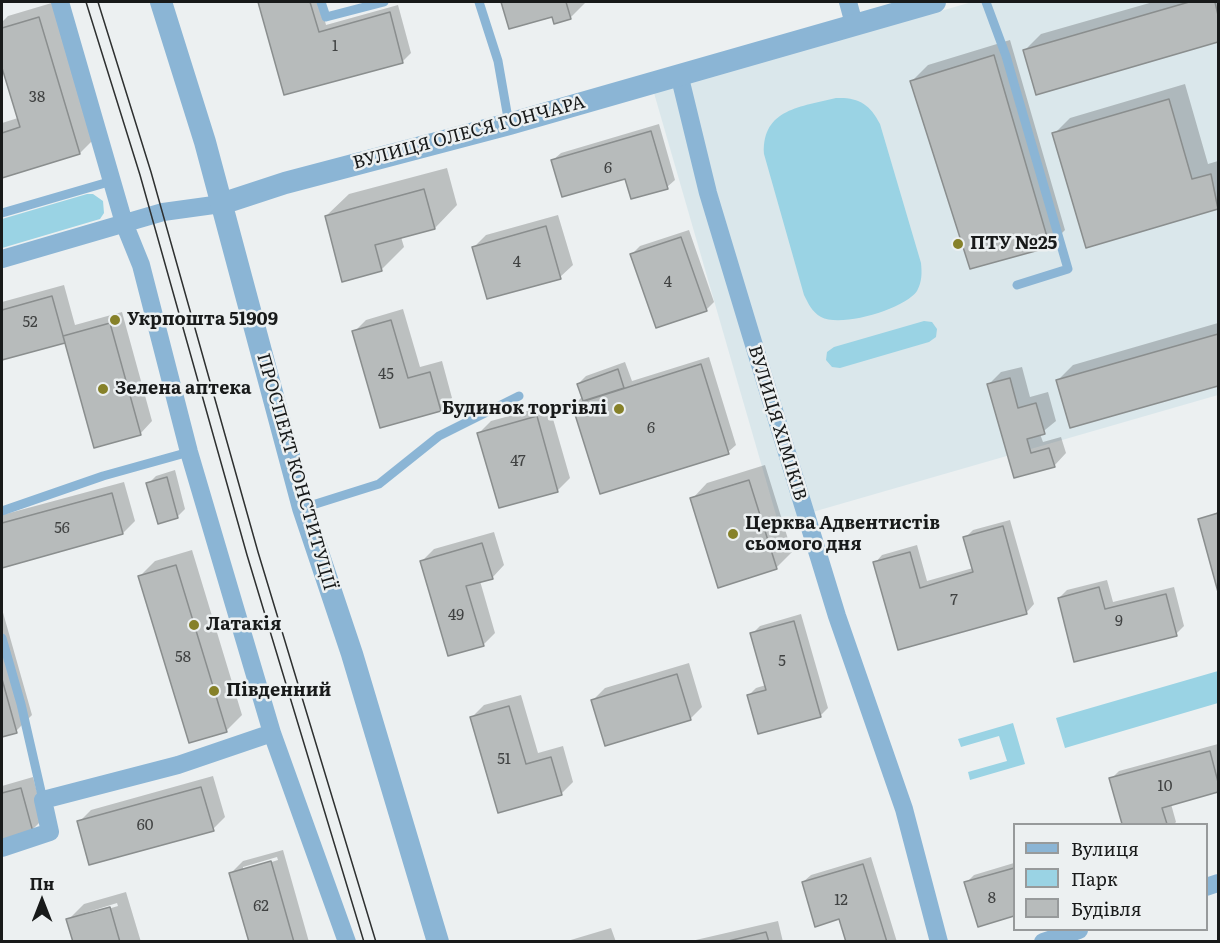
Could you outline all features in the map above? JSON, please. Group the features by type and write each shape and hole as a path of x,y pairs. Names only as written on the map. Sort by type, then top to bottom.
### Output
{"street":[{"path":"60,2 124,223 141,266 189,452 272,733 346,942"},
{"name":"ПРОСПЕКТ КОНСТИТУЦІЇ","path":"161,2 221,204 303,508 352,654 438,942"},
{"path":"848,2 854,24"},
{"name":"ВУЛИЦЯ ОЛЕСЯ ГОНЧАРА","path":"2,258 163,212 221,204 285,183 509,124 935,2"},
{"name":"ВУЛИЦЯ ХІМІКІВ","path":"679,74 721,236 837,616 904,809 939,942"},
{"path":"2,848 50,832 44,800 178,765 272,733"},
{"path":"1043,942 1076,931"}],"lane":[{"path":"321,2 326,17 384,2"},
{"path":"479,2 498,61 509,124"},
{"path":"986,2 1006,56 1068,269 1017,285"},
{"path":"2,213 112,182"},
{"path":"303,508 379,484 439,436 519,396"},
{"path":"2,511 103,476 189,452"},
{"path":"2,638 21,704 44,800"}],"shaded area":[{"name":"ПТУ №25","path":"972,2 1218,2 1218,395 778,522 654,93"}],"green space":[{"path":"836,98 851,99 862,103 872,111 880,124 922,270 919,288 910,298 872,315 843,320 821,317 813,310 804,295 764,154 765,139 777,118 786,112"},
{"path":"93,194 103,201 104,213 100,219 2,248 2,219"},
{"path":"924,321 932,322 937,329 936,337 929,342 840,368 832,367 826,360 827,352 834,347"},
{"path":"1218,671 1218,703 1065,748 1056,718"},
{"path":"1013,723 1025,764 970,780 968,772 1007,761 999,736 961,747 958,739"}],"building":[{"path":"258,2 310,2 319,32 390,12 403,63 284,95"},
{"path":"501,2 566,2 571,19 554,24 552,17 509,29"},
{"path":"1189,2 1215,2 1218,15 1218,42 1036,95 1023,50"},
{"path":"39,17 80,154 2,178 2,133 20,127 2,68 2,28"},
{"path":"994,55 1050,247 970,269 910,81"},
{"path":"1169,99 1192,179 1211,174 1218,209 1086,248 1052,133"},
{"path":"651,131 668,189 631,199 625,179 562,197 551,160"},
{"path":"424,189 435,229 375,245 382,271 342,282 325,216"},
{"path":"546,226 561,279 487,299 472,247"},
{"path":"681,237 707,311 656,328 630,254"},
{"path":"52,296 65,343 2,360 2,310"},
{"path":"391,320 408,378 430,372 441,411 380,428 352,331"},
{"name":"Зелена аптека","path":"110,323 141,435 94,448 63,336"},
{"path":"1218,334 1218,386 1070,428 1056,380"},
{"path":"701,364 729,454 600,494 572,405"},
{"path":"618,369 624,388 583,401 577,384"},
{"path":"1010,378 1018,408 1036,403 1045,434 1027,439 1031,453 1049,448 1055,467 1014,478 987,384"},
{"path":"537,416 558,492 499,508 477,433"},
{"path":"167,477 178,518 158,524 146,483"},
{"name":"Церква Адвентистів сьомого дня","path":"749,480 777,569 718,588 690,498"},
{"path":"112,493 123,534 2,568 2,523"},
{"path":"1218,513 1218,592 1198,519"},
{"path":"1003,526 1027,614 898,650 873,562 910,552 920,588 973,572 963,537"},
{"path":"482,543 493,579 466,586 484,646 448,656 420,561"},
{"path":"176,565 227,732 189,743 138,576"},
{"path":"1099,587 1105,609 1166,594 1177,636 1074,662 1058,598"},
{"path":"794,621 821,717 758,734 747,695 766,690 750,633"},
{"path":"677,674 691,720 605,746 591,700"},
{"path":"2,679 17,733 2,737"},
{"path":"509,706 526,764 551,757 562,795 498,813 470,717"},
{"path":"1210,751 1218,782 1218,792 1162,808 1167,823 1122,823 1109,778"},
{"path":"201,787 214,831 89,865 77,821"},
{"path":"21,788 33,832 2,840 2,793"},
{"path":"271,861 294,942 249,942 229,873"},
{"path":"863,864 887,942 846,942 839,919 815,927 802,882"},
{"path":"1013,868 1013,916 978,927 964,882"},
{"path":"110,907 120,942 73,942 66,919"},
{"path":"766,932 769,942 724,942"}],"tram line":[{"path":"86,2 140,175 247,555 364,942"},
{"path":"98,2 151,172 258,552 376,942"}],"place":[{"name":"ПТУ №25","path":"958,244"},
{"name":"Укрпошта 51909","path":"115,320"},
{"name":"Зелена аптека","path":"103,389"},
{"name":"Будинок торгівлі","path":"619,409"},
{"name":"Церква Адвентистів сьомого дня","path":"733,534"},
{"name":"Латакія","path":"194,625"},
{"name":"Південний","path":"214,691"}]}
